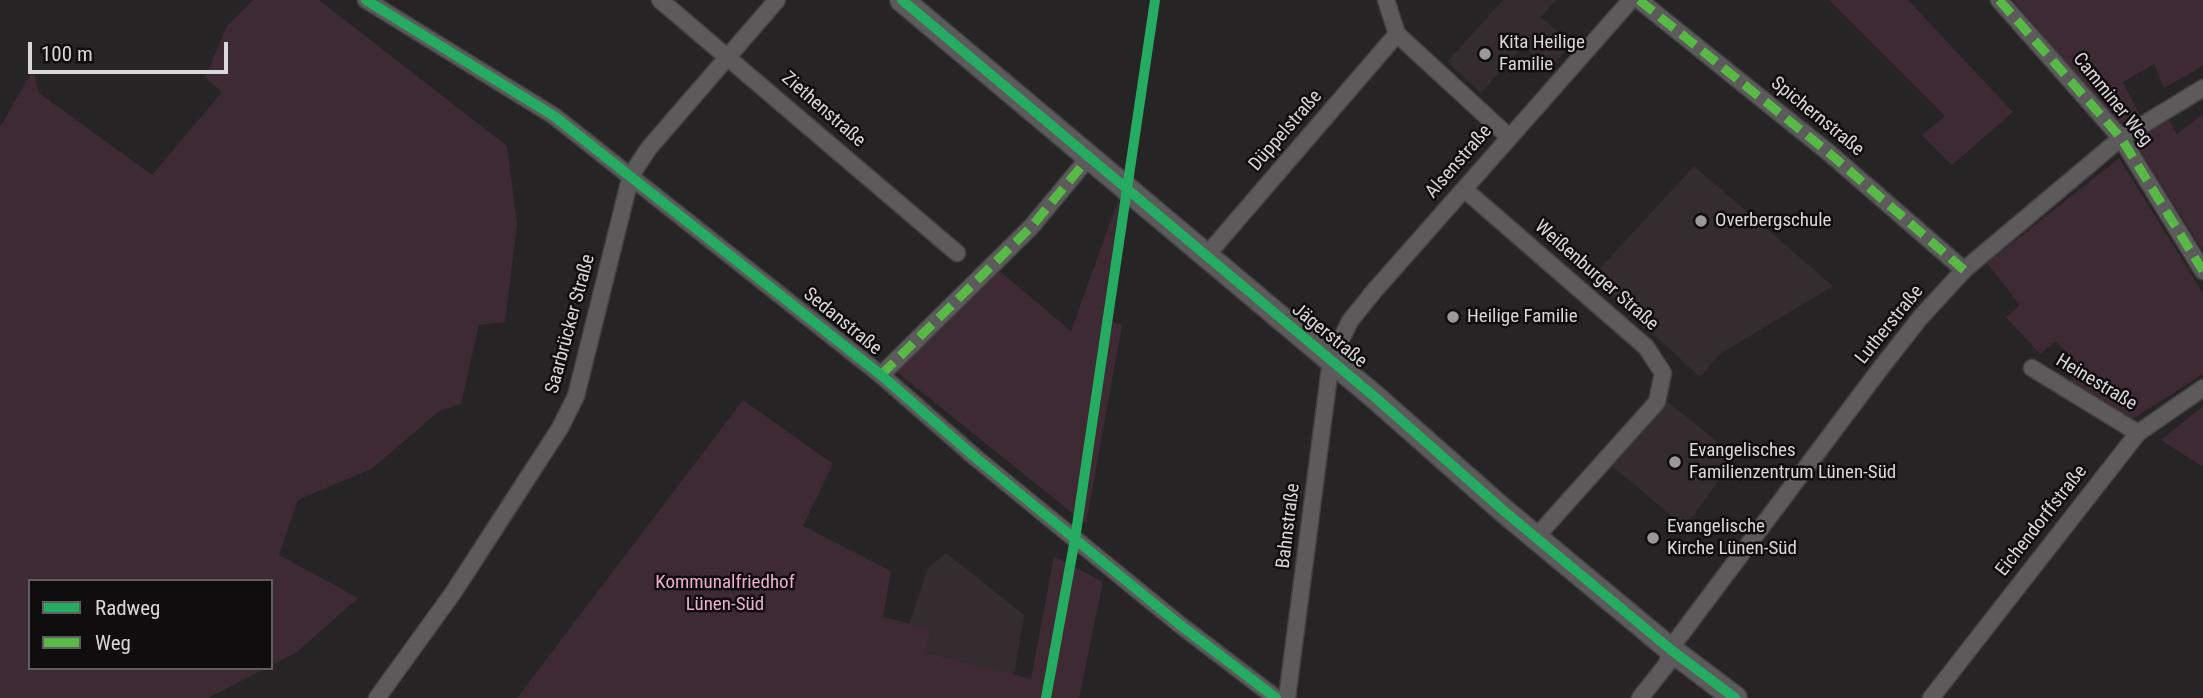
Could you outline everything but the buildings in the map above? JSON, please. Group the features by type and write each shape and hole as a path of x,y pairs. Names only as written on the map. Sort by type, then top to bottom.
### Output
{"street":[{"name":"Sedanstraße","path":"366,0 554,116 631,175 881,375 995,474 1276,698"},
{"name":"Ziethenstraße","path":"660,0 957,253"},
{"name":"Saarbrücker Straße","path":"377,698 453,593 571,406 589,347 631,175 649,148 777,0"},
{"name":"Jägerstraße","path":"902,0 1331,360 1458,472 1670,649 1735,698"},
{"path":"1386,0 1397,34 1509,137"},
{"name":"Alsenstraße","path":"1331,360 1359,309 1631,0"},
{"name":"Spichernstraße","path":"1639,0 1828,152 1964,270"},
{"name":"Camminer Weg","path":"1999,0 2121,138 2203,271"},
{"name":"Düppelstraße","path":"1206,256 1397,34"},
{"name":"Lutherstraße","path":"1640,698 1667,664 1670,649 1880,369 1920,318 1964,270 2121,138 2203,88"},
{"path":"881,375 1032,226 1090,156"},
{"name":"Weißenburger Straße","path":"1464,189 1639,340 1657,359 1663,373 1657,402 1537,536"},
{"name":"Bahnstraße","path":"1287,698 1331,360"},
{"name":"Heinestraße","path":"2032,368 2138,433"},
{"name":"Eichendorffstraße","path":"1931,698 2138,433 2203,388"}],"shaded area":[{"name":"Kita Heilige Familie","path":"1503,0 1556,0 1541,17 1572,44 1549,69 1523,46 1481,93 1447,62"},
{"name":"Overbergschule","path":"1694,166 1833,286 1720,354 1700,377 1592,277"},
{"name":"Evangelisches Familienzentrum Lünen-Süd","path":"1668,402 1736,457 1685,527 1612,466"},
{"path":"946,553 1024,615 1014,675 925,652 909,625 928,568"}],"green space":[{"path":"253,0 319,0 507,146 517,224 505,322 479,325 461,404 439,411 373,468 298,500 279,555 358,598 297,652 273,665 273,579 28,579 28,670 262,670 208,698 0,698 0,127 33,70 39,93 152,175 222,92 205,77 227,26"},
{"path":"1829,0 1908,0 2013,112 1952,165 1922,135 1945,116"},
{"path":"2013,0 2203,0 2203,66 2164,88 2154,64 2123,82 2139,114 2119,126"},
{"path":"2203,114 2203,251 2133,139 2167,117 2177,134"},
{"path":"2119,158 2203,293 2203,374 2133,419 2068,384 2079,364 2056,341 2040,354 2006,317 2020,305 1987,263"},
{"path":"1120,195 1103,318 1122,325 1086,524 893,369 996,268 1071,331"},
{"name":"Kommunalfriedhof Lünen-Süd","path":"743,400 833,464 803,526 891,571 883,617 931,629 925,652 1031,679 1054,556 1103,582 1079,698 517,698"},
{"path":"2203,406 2203,467 2161,440"}],"marked path":[{"path":"1639,0 1828,152 1964,270"},
{"path":"1999,0 2121,138 2203,271"},
{"path":"881,375 1032,226 1090,156"}],"cycle path":[{"path":"366,0 554,116 881,375 976,458 1179,624 1276,698"},
{"path":"902,0 1376,398 1504,511 1670,649 1735,698"},
{"path":"1046,698 1075,539 1155,0"}],"place":[{"name":"Kita Heilige Familie","path":"1485,54"},
{"name":"Overbergschule","path":"1701,221"},
{"name":"Heilige Familie","path":"1453,317"},
{"name":"Evangelisches Familienzentrum Lünen-Süd","path":"1675,462"},
{"name":"Evangelische Kirche Lünen-Süd","path":"1653,538"}]}
